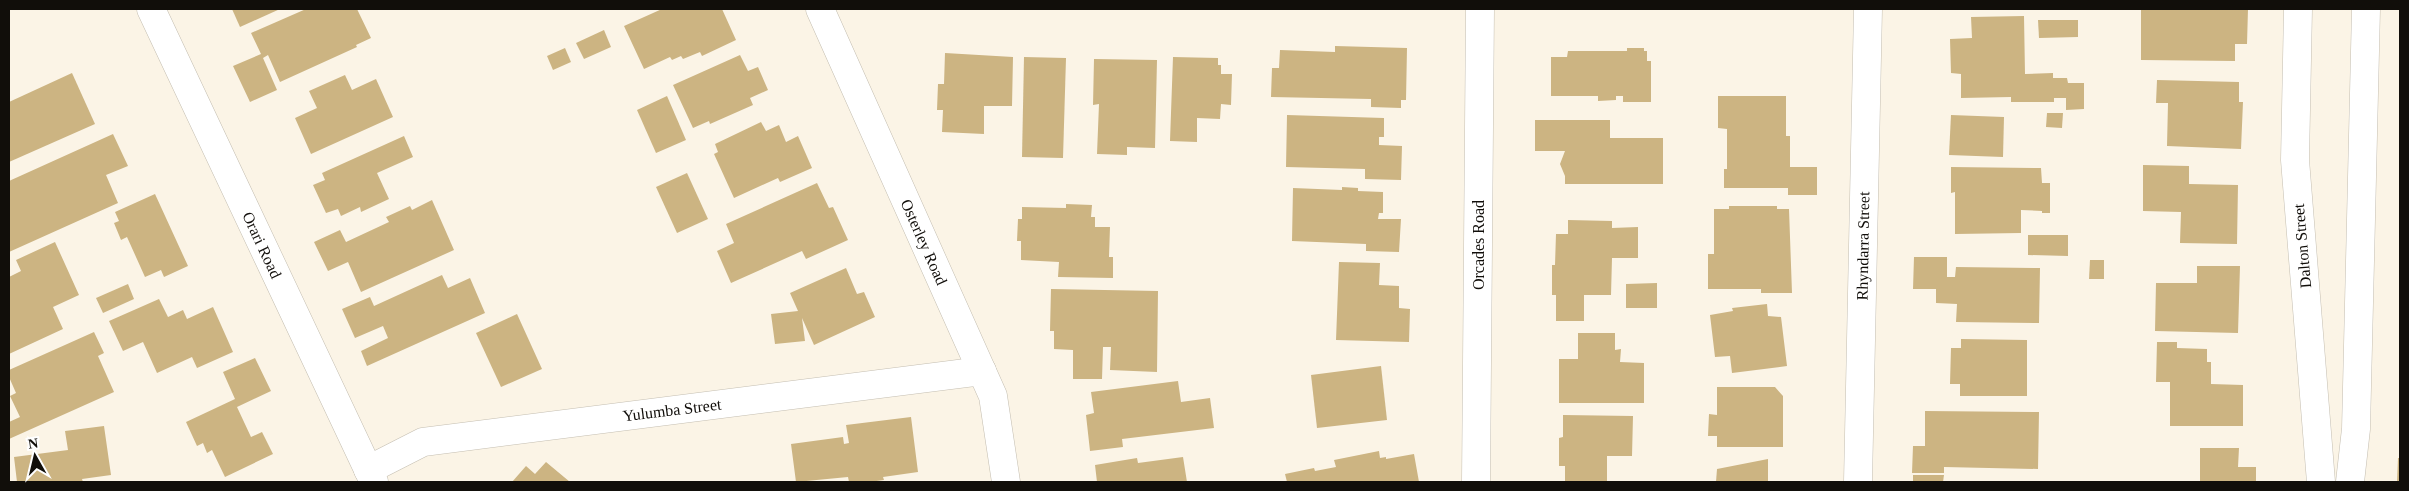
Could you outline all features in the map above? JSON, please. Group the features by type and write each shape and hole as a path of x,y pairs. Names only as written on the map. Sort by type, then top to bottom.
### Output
{"street":[{"name":"Orari Road","path":"151,9 371,476"},
{"name":"Orcades Road","path":"1476,482 1480,9"},
{"name":"Rhyndarra Street","path":"1858,482 1868,9"},
{"name":"Dalton Street","path":"2298,9 2295,160 2322,482"},
{"path":"2350,482 2356,429 2366,9"},
{"name":"Osterley Road","path":"828,12 994,396 1006,482"},
{"name":"Yulumba Street","path":"371,476 423,442 982,371"}],"building":[{"path":"232,9 280,9 240,27"},
{"path":"306,9 357,9 371,38 356,45 357,47 280,82 268,55 263,58 277,90 250,102 233,66 261,54 251,33"},
{"path":"662,9 722,9 736,40 702,56 700,52 683,59 681,56 672,60 670,57 644,69 624,26"},
{"path":"2141,9 2248,9 2247,44 2235,44 2235,61 2141,60"},
{"path":"2024,16 2025,74 2053,73 2053,78 2067,78 2068,83 2084,83 2084,109 2066,110 2066,98 2054,98 2054,102 2011,102 2011,97 1961,98 1961,74 1951,73 1950,39 1972,38 1971,17"},
{"path":"2038,20 2078,20 2078,37 2039,38"},
{"path":"604,30 611,47 584,59 576,43"},
{"path":"1335,46 1407,48 1406,100 1401,100 1401,108 1371,107 1371,99 1271,97 1272,68 1279,68 1280,50 1335,52"},
{"path":"565,48 571,62 553,70 547,56"},
{"path":"1627,48 1644,48 1644,51 1647,51 1647,61 1651,61 1651,102 1623,102 1623,96 1616,96 1616,100 1598,101 1598,96 1551,96 1551,57 1567,57 1568,51 1627,51"},
{"path":"945,53 1013,57 1012,106 984,106 984,134 942,132 943,110 937,110 938,84 944,84"},
{"path":"740,55 748,71 758,67 768,90 750,98 753,105 710,124 709,121 693,128 673,85"},
{"path":"1024,57 1066,58 1063,158 1022,157"},
{"path":"1173,57 1218,58 1218,65 1221,65 1221,74 1232,74 1231,105 1221,104 1220,119 1197,118 1197,142 1170,141"},
{"path":"1094,59 1157,60 1155,148 1127,147 1127,155 1097,154 1099,104 1093,105"},
{"path":"72,73 95,124 9,162 9,102"},
{"path":"345,75 352,90 376,79 393,117 311,154 295,118 317,108 309,91"},
{"path":"2157,80 2239,82 2239,102 2243,102 2241,149 2167,146 2168,103 2156,103"},
{"path":"667,96 686,140 656,153 637,110"},
{"path":"1718,96 1786,96 1786,136 1790,136 1790,167 1817,167 1817,195 1788,195 1788,188 1724,188 1724,169 1727,169 1727,129 1718,128"},
{"path":"2047,113 2063,113 2062,128 2046,127"},
{"path":"1287,115 1384,118 1384,137 1379,137 1379,145 1402,146 1401,180 1365,179 1365,169 1286,167"},
{"path":"1951,115 2004,117 2003,157 1949,155"},
{"path":"1535,120 1610,120 1610,138 1663,138 1663,184 1565,184 1565,176 1560,164 1565,151 1535,151"},
{"path":"761,122 766,131 779,125 786,142 798,136 812,168 780,182 778,178 734,198 714,154 718,152 715,144"},
{"path":"113,134 128,166 106,175 118,203 9,252 9,181"},
{"path":"404,136 413,157 377,173 389,199 361,212 360,207 341,216 338,209 326,213 313,185 325,180 322,173"},
{"path":"2143,165 2189,166 2189,184 2238,185 2237,244 2180,243 2181,212 2143,211"},
{"path":"1951,167 2041,168 2042,183 2050,183 2050,213 2021,210 2021,233 1955,234 1955,192 1951,193"},
{"path":"687,173 708,219 677,233 656,187"},
{"path":"817,183 829,208 833,207 848,240 806,259 802,251 731,283 717,251 734,243 726,224"},
{"path":"1342,187 1358,188 1358,191 1383,192 1383,213 1379,213 1378,219 1401,219 1399,252 1366,251 1366,244 1292,241 1293,188 1342,190"},
{"path":"155,194 188,266 164,277 161,270 145,277 127,237 121,240 114,223 119,221 115,212"},
{"path":"432,200 454,250 361,292 348,262 328,271 314,242 340,230 346,242 389,222 386,217 410,206 412,210"},
{"path":"1066,204 1092,205 1091,217 1095,217 1095,227 1110,227 1109,257 1113,257 1113,278 1058,277 1059,262 1021,260 1021,241 1017,241 1018,219 1022,219 1022,207 1066,208"},
{"path":"1729,206 1777,206 1777,209 1789,209 1792,293 1761,293 1761,289 1708,289 1708,254 1714,254 1714,209 1729,209"},
{"path":"1568,220 1612,221 1612,228 1638,227 1638,258 1612,258 1611,295 1584,295 1584,321 1556,321 1556,295 1552,295 1552,265 1555,265 1556,234 1568,234"},
{"path":"2028,235 2068,235 2068,256 2028,255"},
{"path":"55,242 79,295 53,307 63,329 9,354 9,277 21,271 16,260"},
{"path":"1914,257 1947,257 1947,277 1955,277 1956,267 2040,268 2039,323 1956,322 1957,304 1936,303 1936,289 1913,289"},
{"path":"2090,260 2104,260 2104,279 2089,279"},
{"path":"1339,262 1380,263 1379,285 1399,286 1399,308 1410,309 1409,342 1336,340"},
{"path":"2197,266 2240,266 2238,333 2155,331 2156,283 2197,283"},
{"path":"846,268 857,294 864,292 875,317 814,345 802,318 805,341 775,344 771,314 798,311 790,293"},
{"path":"442,275 448,288 470,278 485,313 367,366 361,351 388,338 383,326 355,338 342,309 370,297 374,306"},
{"path":"1657,283 1657,308 1626,308 1626,284"},
{"path":"128,284 134,299 103,313 96,298"},
{"path":"1051,289 1158,291 1157,372 1110,370 1111,347 1103,347 1102,379 1073,379 1073,350 1054,349 1054,331 1050,331"},
{"path":"159,299 168,317 183,310 187,319 213,307 233,352 197,368 192,357 157,373 143,342 123,351 109,321"},
{"path":"1767,304 1768,316 1781,317 1787,366 1732,373 1730,356 1715,357 1710,315 1733,311 1732,308"},
{"path":"517,314 542,369 501,387 476,333"},
{"path":"94,332 104,353 98,356 114,392 9,439 9,422 20,417 10,396 16,393 9,377 9,370"},
{"path":"1578,333 1615,333 1615,350 1621,349 1620,362 1644,363 1644,403 1559,403 1559,359 1578,359"},
{"path":"1961,339 2027,340 2027,396 1960,396 1960,384 1950,384 1951,348 1961,348"},
{"path":"2157,342 2177,342 2177,348 2207,349 2207,362 2211,362 2211,384 2243,385 2243,426 2170,426 2170,382 2156,382"},
{"path":"255,358 271,391 237,407 251,437 262,432 273,454 225,477 212,450 207,453 203,443 197,446 186,422 235,399 223,372"},
{"path":"1381,366 1387,420 1317,428 1311,375"},
{"path":"1178,381 1181,402 1210,398 1214,428 1122,439 1123,447 1090,451 1086,415 1094,413 1091,392"},
{"path":"1717,387 1775,387 1783,396 1783,447 1717,447 1717,436 1708,436 1709,414 1717,415"},
{"path":"1925,411 2039,412 2038,469 1944,467 1944,473 1912,473 1913,446 1925,446"},
{"path":"1563,415 1633,416 1632,456 1607,456 1607,482 1565,482 1565,466 1559,466 1559,438 1563,437"},
{"path":"911,417 918,472 883,477 884,480 869,482 849,482 848,477 796,482 791,444 843,437 844,444 849,443 846,425"},
{"path":"104,426 111,475 82,479 83,482 17,482 14,457 68,450 65,431"},
{"path":"2200,448 2239,448 2238,467 2256,467 2256,482 2200,482"},
{"path":"1379,451 1380,458 1386,457 1386,459 1414,454 1419,482 1287,482 1285,474 1314,468 1315,471 1336,467 1334,460"},
{"path":"1183,457 1187,482 1097,482 1095,465 1137,458 1138,463"},
{"path":"2398,458 2400,458 2400,482 2397,482"},
{"path":"1768,459 1768,482 1716,482 1717,469"},
{"path":"546,462 570,482 512,482 526,466 535,474"},
{"path":"1913,475 1944,475 1943,482 1913,482"}]}
